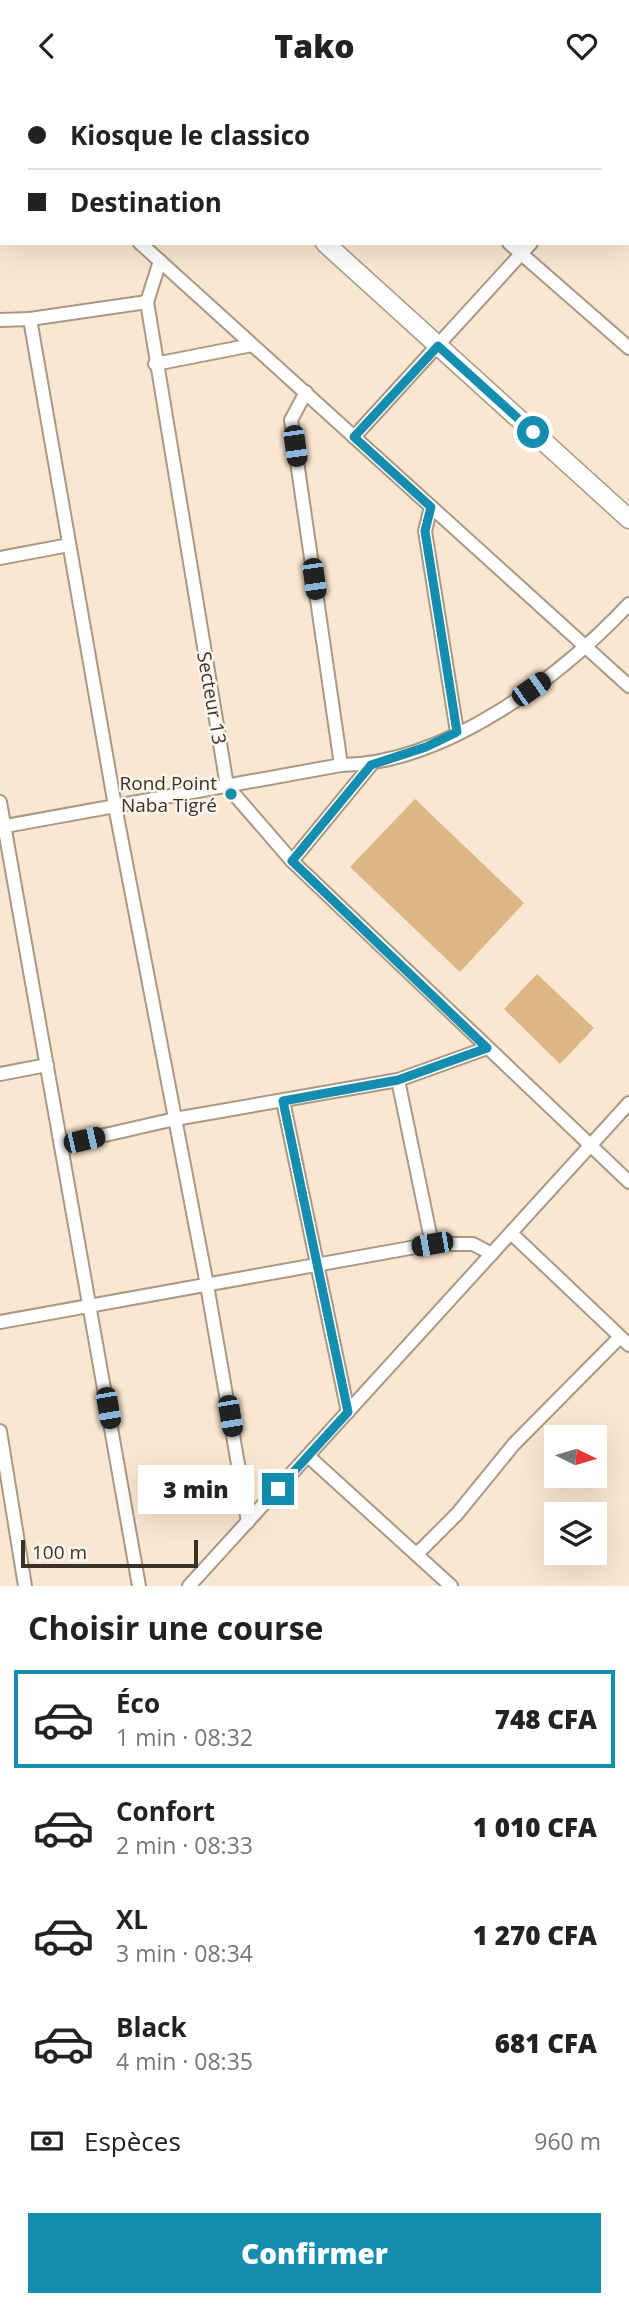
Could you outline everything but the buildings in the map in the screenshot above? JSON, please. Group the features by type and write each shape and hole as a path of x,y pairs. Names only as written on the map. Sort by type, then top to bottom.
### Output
{"street":[{"path":"142,245 629,686"},
{"path":"327,245 629,519"},
{"path":"511,245 629,348"},
{"path":"354,437 529,245"},
{"name":"Secteur 13","path":"160,261 147,302 155,364 227,786"},
{"path":"0,320 30,319 147,302"},
{"path":"30,319 115,806 207,1285 248,1522"},
{"path":"155,364 252,345"},
{"path":"306,392 291,420 341,765"},
{"path":"431,507 425,531 457,732"},
{"path":"0,558 69,545"},
{"path":"2,827 341,765 371,765 426,747 494,715 587,648 629,604"},
{"path":"292,861 371,765"},
{"path":"227,786 292,861 629,1182"},
{"path":"0,802 2,827 139,1586"},
{"path":"61,1145 175,1119 398,1080 487,1048"},
{"path":"0,1074 47,1065"},
{"path":"398,1080 432,1244"},
{"path":"283,1101 348,1412"},
{"path":"189,1586 629,1103"},
{"path":"417,1554 457,1514 514,1444 624,1341 511,1233"},
{"path":"0,1322 432,1244 473,1244 492,1254"},
{"path":"0,1431 25,1586"},
{"path":"308,1456 451,1586"}],"shaded area":[{"path":"415,799 524,903 460,972 350,867"},
{"path":"537,974 594,1028 560,1064 504,1009"}],"place":[{"name":"Rond Point Naba Tigré","path":"231,794"}],"route":[{"path":"278,1489 348,1412 283,1101 398,1080 487,1048 292,861 371,765 426,747 457,732 425,531 431,507 354,437 438,346 533,432"}]}
